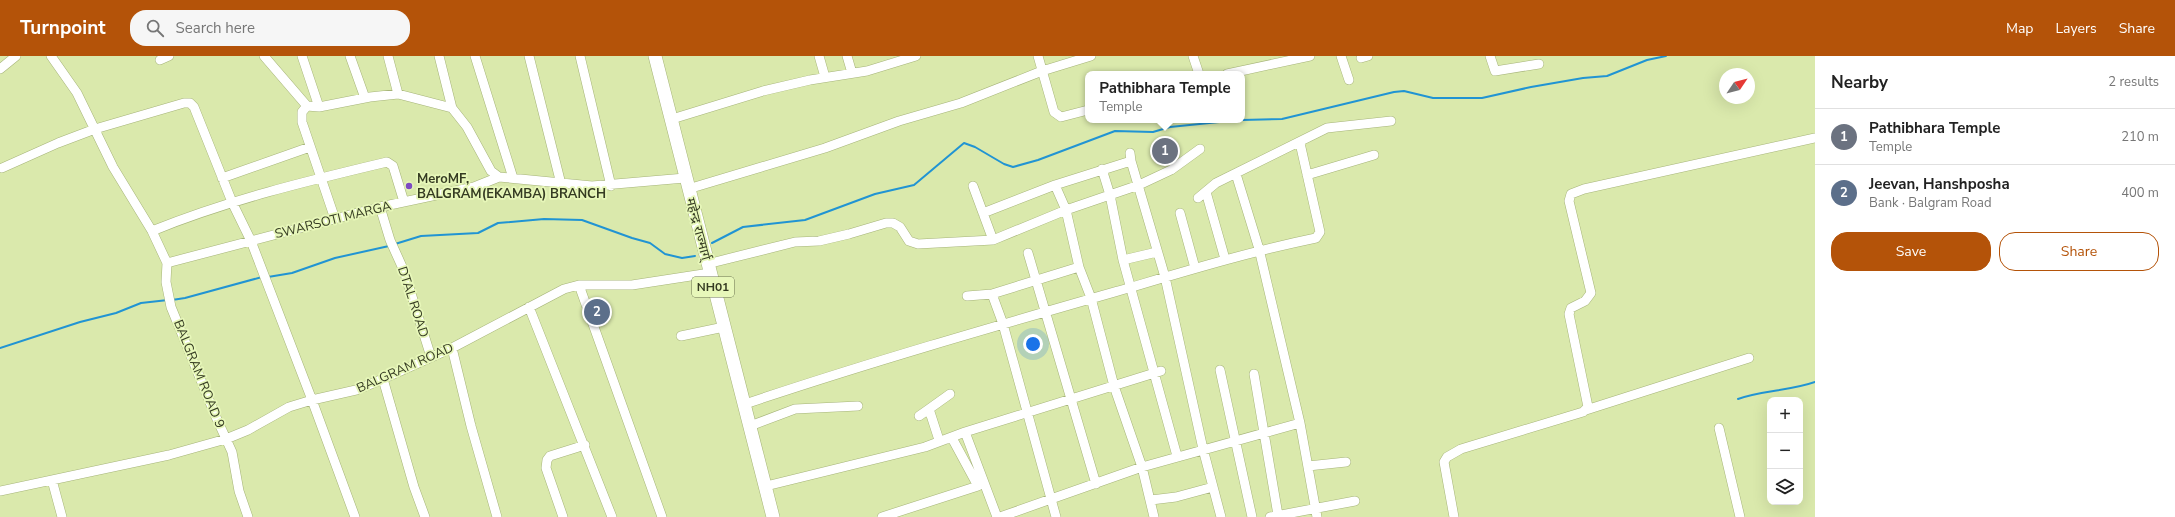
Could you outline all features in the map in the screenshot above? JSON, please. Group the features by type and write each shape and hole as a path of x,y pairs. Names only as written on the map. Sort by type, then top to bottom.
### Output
{"highway":[{"name":"महेन्द्र राज्मार्ग्","path":"655,56 672,119 708,269 745,404 773,517"}],"street":[{"path":"0,69 16,56"},
{"name":"BALGRAM ROAD 9","path":"51,56 77,93 113,167 152,231 167,263 166,275 168,296 171,307 232,452 239,491 248,517"},
{"path":"160,60 169,56"},
{"path":"264,56 307,106 319,107 365,98 398,94 452,108"},
{"path":"302,56 319,107"},
{"path":"350,56 365,98"},
{"path":"388,56 398,94"},
{"path":"439,56 452,108 467,127 491,171 499,177 561,184 611,186 687,183 792,158 899,121 961,102 1042,71 1091,56"},
{"path":"475,56 513,178"},
{"path":"529,56 561,184"},
{"path":"580,56 611,186"},
{"path":"819,56 825,77"},
{"path":"847,56 852,73"},
{"path":"672,119 763,91 825,77 867,71 916,56"},
{"path":"1038,56 1054,112 1057,116 1061,117 1085,111"},
{"path":"1193,56 1198,71"},
{"path":"1241,71 1310,56"},
{"path":"1341,56 1349,80"},
{"path":"1490,56 1495,71 1539,64"},
{"path":"2,168 58,143 95,129 184,103 190,103 194,107 232,202 251,241 355,517"},
{"path":"307,106 302,112 302,122 335,219"},
{"path":"1198,198 1216,183 1328,128 1391,120"},
{"path":"1586,410 1589,403 1569,314 1571,308 1585,301 1591,293 1569,201 1571,194 1597,186 1815,138"},
{"path":"745,404 1003,324 1259,249 1316,238 1320,235 1300,143"},
{"path":"222,178 310,147"},
{"name":"BALGRAM ROAD","path":"0,491 169,455 226,439 248,430 289,407 356,390 383,379 452,348 564,289 579,285 632,285 708,269 795,242 819,241 886,223 893,223 900,227 908,240 918,244 992,240 1066,210 1138,185 1171,170 1200,149"},
{"path":"1307,175 1374,155"},
{"path":"982,213 1102,169 1130,157 1165,277 1203,449 1222,517"},
{"path":"152,231 196,213 232,202 387,162 391,163 404,202"},
{"path":"1102,169 1110,195 1123,260 1158,372 1178,456"},
{"path":"1236,174 1259,249 1300,423 1317,517"},
{"name":"SWARSOTI MARGA","path":"167,263 380,207 474,187 499,177"},
{"path":"1055,185 1066,210 1079,267 1091,298 1114,386 1142,467 1154,517"},
{"path":"973,186 992,240"},
{"path":"1206,192 1225,259"},
{"name":"DTAL ROAD","path":"380,207 392,245 404,271 431,357"},
{"path":"1180,213 1195,268"},
{"path":"1123,260 1157,252"},
{"path":"1028,253 1047,311 1070,400 1096,484"},
{"path":"967,296 992,294 1079,267"},
{"path":"579,285 662,517"},
{"path":"992,294 1003,324 1056,517"},
{"path":"529,307 612,517"},
{"path":"681,336 724,327"},
{"path":"452,348 471,426 497,517"},
{"path":"1454,517 1444,462 1447,457 1461,449 1749,358"},
{"path":"1220,370 1234,441 1252,517"},
{"path":"924,447 939,440 1158,372"},
{"path":"1254,374 1274,516 1315,507 1355,501"},
{"path":"383,379 414,487 425,517"},
{"path":"919,416 950,394"},
{"path":"750,426 795,409 858,406"},
{"path":"929,409 939,440"},
{"path":"965,432 999,517 1142,467 1300,423"},
{"path":"1719,428 1740,517"},
{"path":"766,486 924,447 952,438 978,486 882,517"},
{"path":"563,517 546,468 547,460 550,456 584,445"},
{"path":"1308,466 1346,462"},
{"path":"52,480 62,517"},
{"path":"1151,500 1176,497 1213,487"}],"waterway":[{"path":"1245,120 1282,119 1394,92 1404,91 1433,98 1482,98 1531,87 1583,78 1607,76 1647,60 1666,56"},
{"path":"712,243 743,227 805,220 875,194 914,185 964,143 975,147 1004,164 1013,167 1038,160 1115,131 1153,132 1170,127 1209,123"},
{"path":"395,244 421,236 478,233 498,223 544,219 582,220 650,243 665,254 682,258 695,256"},
{"path":"268,277 292,273 335,258 389,246"},
{"path":"172,300 185,298 262,277"},
{"path":"0,348 80,322 116,313 141,303 168,300"},
{"path":"1738,399 1815,382"}],"place":[{"name":"Pathibhara Temple","path":"1165,151"},
{"name":"MeroMF, BALGRAM(EKAMBA) BRANCH","path":"409,186"},
{"name":"Jeevan, Hanshposha","path":"597,312"}]}
